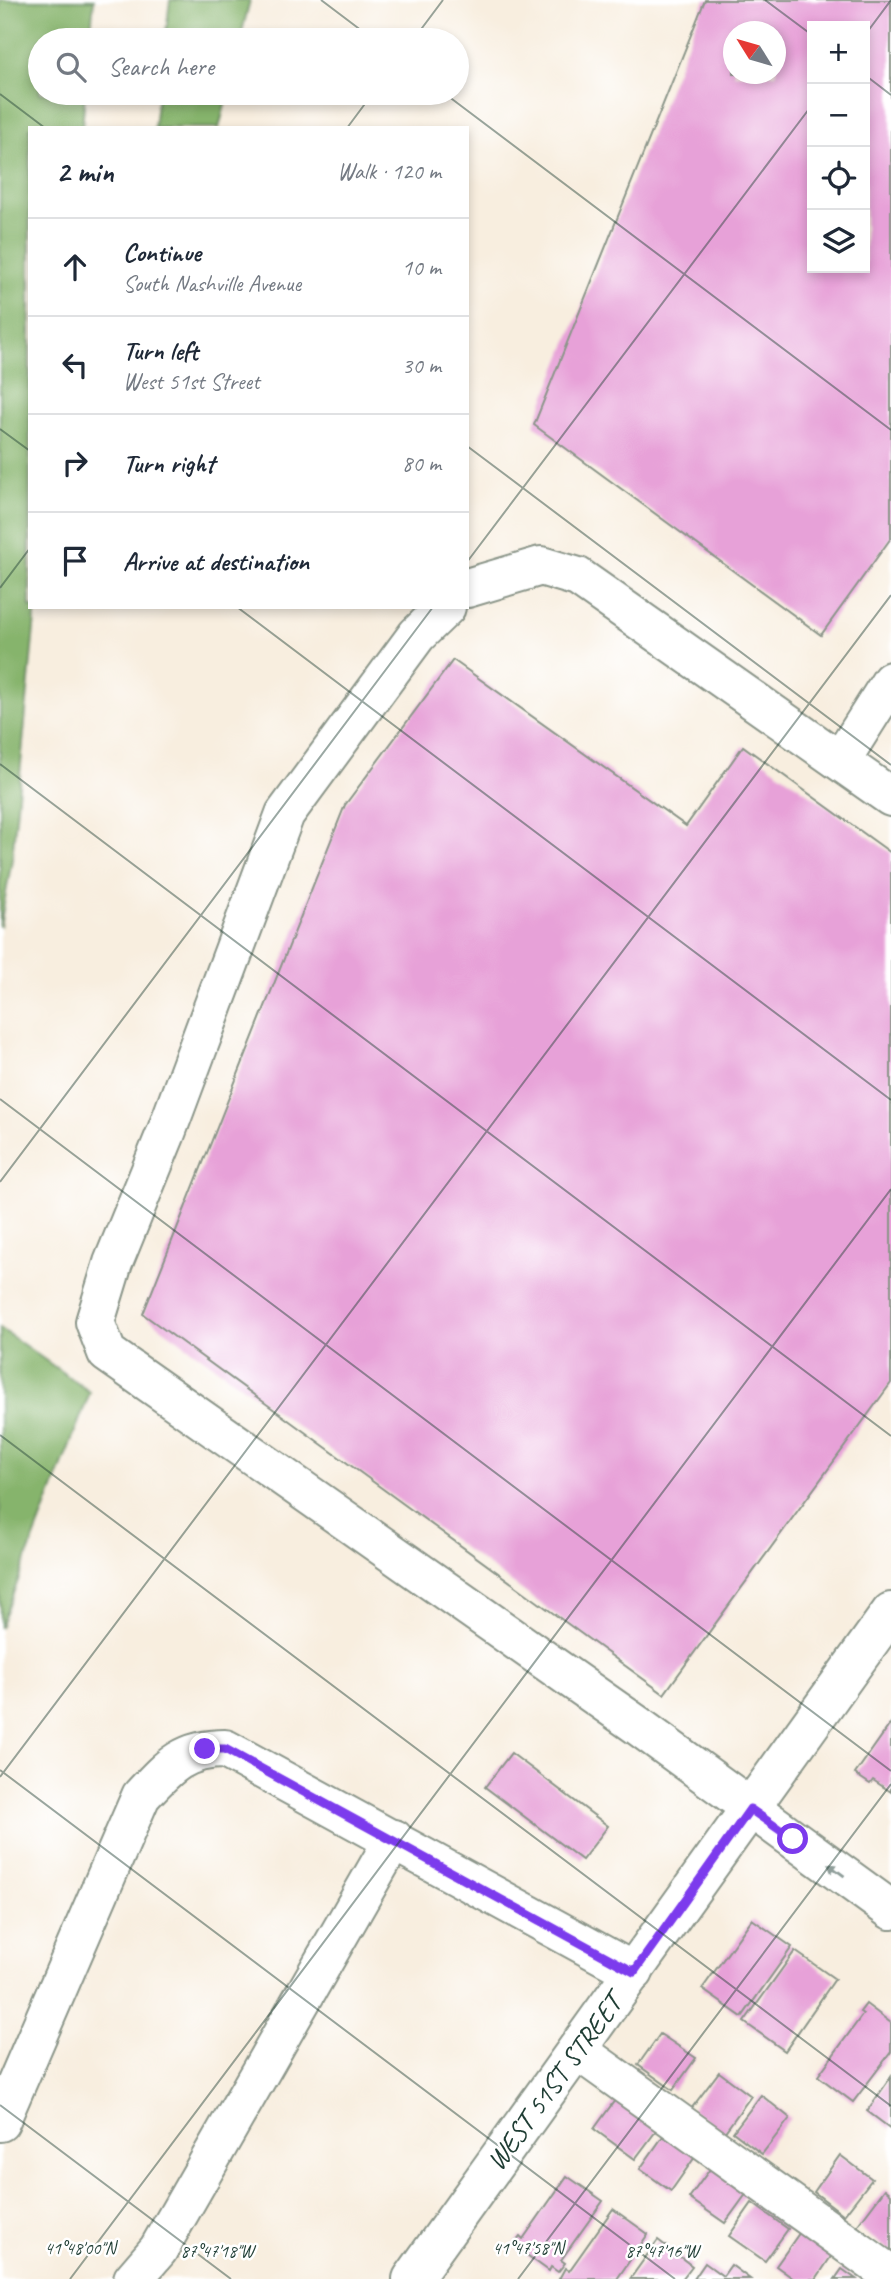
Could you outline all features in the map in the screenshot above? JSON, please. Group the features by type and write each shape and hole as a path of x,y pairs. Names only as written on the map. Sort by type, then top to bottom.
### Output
{"street":[{"path":"469,587 541,566 578,577 891,797"},
{"path":"444,609 416,635 285,814 166,1133 113,1263 95,1322 107,1353 637,1725 891,1910"},
{"path":"841,760 891,681"},
{"name":"WEST 51ST STREET","path":"412,2279 891,1612"},
{"path":"0,2122 141,1796 165,1771 187,1756 205,1749 225,1749 634,1972"},
{"path":"133,2279 158,2250 394,1839"},
{"path":"577,2050 891,2275"}],"green space":[{"path":"0,0 94,0 91,28 28,28 28,105 84,105 82,126 28,126 28,609 36,609 12,859 0,927"},
{"path":"170,0 250,0 243,28 166,28"},
{"path":"157,105 225,105 220,126 154,126"},
{"path":"0,1328 90,1392 0,1628"}],"building":[{"path":"705,0 891,0 891,538 821,635 534,425"},
{"path":"453,660 686,826 743,746 891,853 891,1383 664,1694 143,1314 345,805"},
{"path":"891,1723 891,1792 873,1780 870,1784 855,1774"},
{"path":"511,1753 608,1826 582,1860 485,1787"},
{"path":"752,1919 792,1947 742,2017 702,1989"},
{"path":"795,1951 835,1979 785,2051 744,2022"},
{"path":"866,2004 891,2023 891,2052 853,2102 818,2076 863,2014 860,2012"},
{"path":"660,2034 696,2058 673,2090 638,2065"},
{"path":"719,2072 751,2096 724,2133 691,2109"},
{"path":"891,2077 891,2129 867,2111"},
{"path":"761,2095 790,2118 762,2154 733,2132"},
{"path":"618,2096 659,2127 635,2159 594,2129"},
{"path":"666,2132 697,2154 671,2191 640,2169"},
{"path":"840,2155 872,2179 844,2215 814,2192"},
{"path":"713,2165 749,2190 725,2223 689,2198"},
{"path":"567,2176 603,2201 561,2260 565,2263 558,2272 551,2267 549,2271 513,2245 520,2236 523,2239"},
{"path":"885,2189 891,2194 891,2252 857,2226"},
{"path":"752,2203 788,2229 765,2261 729,2236"},
{"path":"613,2209 648,2234 617,2279 559,2279 565,2268 569,2271"},
{"path":"800,2232 832,2255 816,2279 794,2279 776,2266"},
{"path":"658,2240 692,2266 682,2279 630,2279"},
{"path":"705,2263 723,2276 731,2265 750,2279 694,2279"},
{"path":"842,2269 856,2279 835,2279"}],"route":[{"path":"205,1749 225,1749 634,1972 750,1809 793,1839"}]}
